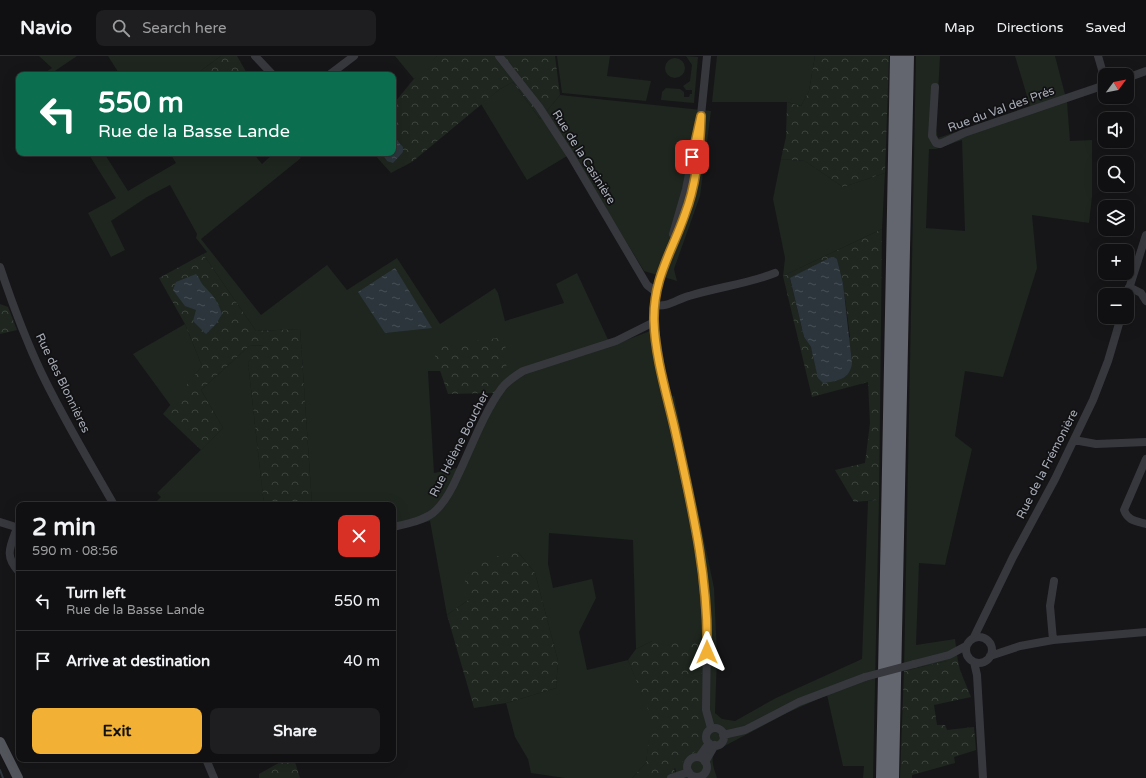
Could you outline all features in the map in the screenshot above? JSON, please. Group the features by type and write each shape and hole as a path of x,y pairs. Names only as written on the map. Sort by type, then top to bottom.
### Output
{"highway":[{"path":"882,778 896,56"},
{"path":"893,778 908,56"}],"main road":[{"path":"0,743 13,778"},
{"path":"0,743 18,778"}],"street":[{"path":"255,56 270,72"},
{"path":"333,72 354,56"},
{"name":"Rue de la Casinière","path":"499,56 539,107 572,156 649,288 656,292"},
{"path":"708,56 694,185 686,214 670,247 659,279 654,305 654,322 661,369 700,549 707,638 706,710 711,728"},
{"path":"1098,56 1102,68"},
{"path":"1134,75 1146,71"},
{"name":"Rue du Val des Prés","path":"935,87 932,136 936,143 940,144 964,133 1098,87"},
{"path":"1129,288 1146,234"},
{"name":"Rue des Blonnières","path":"0,267 16,313 41,372 77,441 112,502"},
{"path":"654,305 664,306 688,296 747,283 775,273"},
{"path":"642,275 649,279 659,279"},
{"path":"1134,292 1141,293 1146,301"},
{"name":"Rue Hélène Boucher","path":"396,526 420,520 432,514 442,505 452,490 492,404 502,387 512,378 523,371 623,338 654,322"},
{"name":"Rue de la Frémonière","path":"949,655 966,646 974,638 1074,440 1108,361 1119,324"},
{"path":"1074,440 1096,444 1146,442"},
{"path":"1146,460 1124,510 1126,516 1132,520 1146,524"},
{"path":"0,522 16,527"},
{"path":"16,534 9,553 10,562 16,569"},
{"path":"1053,640 1050,606 1054,581"},
{"path":"977,675 987,659 989,642 984,618"},
{"path":"723,735 745,730 800,702 864,677 949,655 971,659 987,659 1007,650 1053,640 1146,632"},
{"path":"974,638 989,642 1007,650"},
{"path":"966,646 977,675 983,778"},
{"path":"702,760 712,744 722,742 723,735 719,729 711,728"},
{"path":"711,728 706,735 712,744"},
{"path":"689,772 688,762 693,758 702,760"},
{"path":"671,778 689,772 697,776 705,776 706,770 702,760"},
{"path":"207,762 214,778"}],"green space":[{"path":"39,56 77,56 53,72 46,72 52,68"},
{"path":"108,56 221,56 199,72 118,72"},
{"path":"221,56 237,56 246,72 199,72"},
{"path":"395,56 437,56 414,79"},
{"path":"437,56 555,56 560,95 540,119 513,82 500,89 412,162 396,140 396,101 422,69"},
{"path":"557,56 610,56 607,76 651,81 646,101 562,93"},
{"path":"686,56 698,57 694,103 661,100 662,92 666,88 680,89 684,92 684,97 689,97 690,94 692,94 692,90 686,90 683,86 690,81 692,65"},
{"path":"717,56 815,56 809,91 801,106 787,102 712,102"},
{"path":"815,56 889,56 885,173 843,187 805,161 781,159 786,137 787,102 801,106 809,91"},
{"path":"916,56 940,56 936,130 938,138 1030,106 1015,56 1055,56 1067,102 1070,141 1092,140 1092,197 1089,223 1032,215 1037,268 1003,377 965,371 955,436 972,449 945,565 919,563 916,645 955,639 958,661 947,661 904,671","holes":["962,140 965,231 926,228 929,149 936,149"]},
{"path":"675,58 682,61 685,68 682,75 675,78 668,75 665,68 668,61"},
{"path":"513,82 540,119 560,95 711,111 700,196 674,269 677,281 644,271 572,153 527,180 481,104 500,89"},
{"path":"403,147 412,162 391,173 376,156 383,156 387,161 403,152"},
{"path":"90,156 106,156 128,191 176,163 172,156 255,156 262,164 271,156 299,156 301,158 201,239 261,315 327,265 347,290 397,258 440,324 495,288 498,293 505,321 564,303 556,284 577,273 611,346 650,331 662,397 674,396 714,588 717,656 715,713 722,719 735,721 776,698 862,659 868,501 879,500 873,778 863,778 864,766 843,766 827,695 787,713 715,751 713,761 717,778 677,778 652,641 636,649 633,540 549,533 548,564 553,588 592,579 596,598 579,632 587,670 628,660 652,717 646,763 632,778 565,778 531,773 528,759 515,737 506,703 556,688 558,661 535,573 518,552 470,599 447,615 430,521 396,529 396,502 312,502 300,329 256,331 203,254 207,252 196,238 197,234 170,185 147,197 111,221 125,250 111,257 88,213 116,198","holes":["428,371 441,371 495,393 461,467 434,473"]},
{"path":"781,159 805,161 843,187 885,173 882,229 783,276 785,258 773,199"},
{"path":"882,229 879,500 854,502 835,470 865,463 870,423 868,382 812,397 783,276","holes":["831,257 837,259 843,283 850,337 815,358 811,347 804,337 790,279"]},
{"path":"203,254 256,331 300,329 312,502 264,502 248,362 264,345 249,346 201,390 223,428 201,450 163,414 202,366 185,324 159,278"},
{"path":"0,304 8,307 17,330 0,334"},
{"path":"185,324 202,366 171,406 133,354"},
{"path":"505,337 507,379 495,393 448,394 432,347"},
{"path":"265,345 248,362 264,502 156,502 161,497 157,493 223,428 201,390 249,346"},
{"path":"518,552 535,573 558,661 556,688 506,703 474,708 447,615 470,599 462,570 483,559"},
{"path":"703,640 699,748 674,769 677,778 632,778 646,763 651,717 628,660 636,649 652,641"},
{"path":"947,661 958,661 971,697 934,705 937,725 945,725 947,730 974,727 976,750 954,757 955,763 912,775 912,778 900,778 904,671"},
{"path":"281,762 295,762 300,778 259,778 259,774"}],"water":[{"path":"396,139 403,147 403,152 393,163 387,161 383,156 396,156"},
{"path":"831,257 837,259 843,283 852,364 848,373 842,379 823,383 818,378 811,347 804,337 790,278"},
{"path":"395,268 432,328 385,333 358,292"},
{"path":"196,274 216,301 222,314 216,324 206,334 193,321 196,310 185,306 173,290 176,282"}],"waterway":[{"path":"0,770 3,778"}],"route":[{"path":"692,157 701,116 698,160 694,185 686,214 674,242 670,247 659,279 654,305 654,322 661,369 700,549 706,617 707,652"}]}
